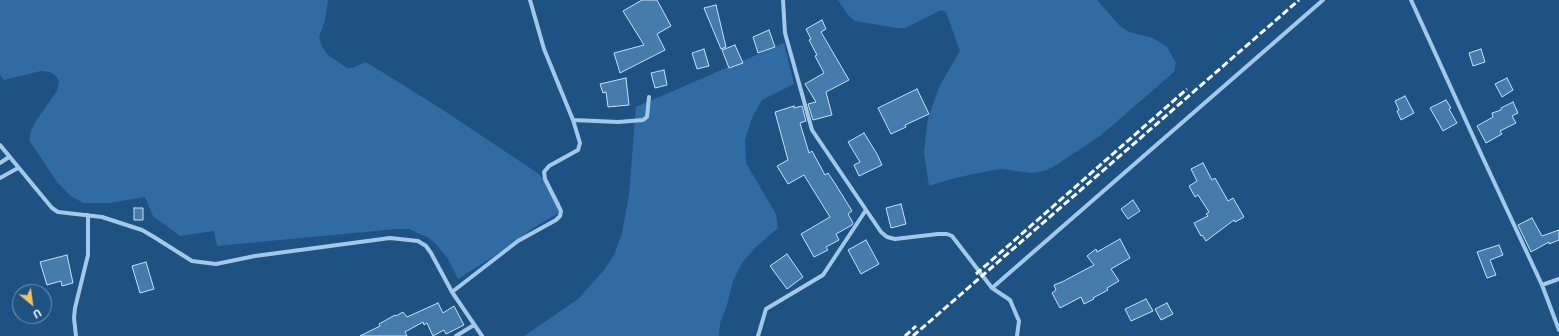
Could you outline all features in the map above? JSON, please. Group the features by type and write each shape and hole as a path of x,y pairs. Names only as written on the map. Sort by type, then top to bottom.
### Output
{"street":[{"path":"452,292 518,241 556,220 560,216 561,211 545,179 544,172 549,166 578,150 580,144 573,120 544,49 530,0"},
{"path":"783,0 785,33 812,130 881,232 887,237 896,239 942,234 952,236 992,288 1010,300 1019,321 1017,336"},
{"path":"992,288 1323,0"},
{"path":"1411,0 1542,285 1559,330"},
{"path":"573,120 618,122 643,120 647,117 649,97"},
{"path":"0,145 52,208 58,212 102,217 142,230 183,257 192,261 216,264 255,256 390,238 418,241 426,246 431,253 452,292 482,336"},
{"path":"0,163 9,157"},
{"path":"0,178 18,168"},
{"path":"758,336 766,309 823,275 866,210"},
{"path":"76,336 74,318 75,308 88,255 88,215"},
{"path":"1542,285 1559,279"},
{"path":"456,336 474,325"}],"shaded area":[{"path":"0,0 328,0 325,20 319,37 327,54 347,68 352,68 366,62 440,108 539,174 560,202 560,210 557,214 530,230 513,244 458,279 448,259 436,244 429,238 409,229 217,246 214,231 180,236 153,216 145,197 110,203 83,203 71,196 57,182 29,140 35,122 57,91 59,82 57,77 50,72 41,71 4,80 0,75"},
{"path":"838,0 1097,0 1120,26 1129,32 1153,38 1167,47 1176,63 1174,72 1100,136 1053,167 1044,171 1031,173 1002,169 993,170 955,178 929,186 924,152 928,118 940,85 960,51 946,12 941,10 905,28 896,28 855,21 848,15"},
{"path":"784,43 794,84 762,100 752,118 745,140 746,163 776,214 778,228 755,248 742,263 733,281 727,305 720,323 719,336 524,336 578,299 604,270 614,255 622,233 629,195 636,107"}],"building":[{"path":"642,0 657,0 671,26 657,34 665,50 620,73 614,53 644,45 623,11"},
{"path":"716,5 726,47 721,49 704,8"},
{"path":"822,20 826,29 821,32 849,80 826,92 832,115 813,120 808,104 816,102 805,84 824,73 815,56 817,55 809,40 811,39 806,29"},
{"path":"769,30 775,47 758,53 753,37"},
{"path":"735,45 743,63 729,68 722,50"},
{"path":"704,49 709,66 697,69 692,53"},
{"path":"1481,49 1485,62 1473,66 1469,53"},
{"path":"664,70 667,85 655,88 651,73"},
{"path":"626,78 629,105 608,107 606,92 603,93 600,84"},
{"path":"1507,78 1513,90 1502,97 1495,84"},
{"path":"917,89 929,114 905,125 906,127 891,134 878,108"},
{"path":"1405,96 1414,113 1401,120 1395,101"},
{"path":"1446,100 1457,123 1443,131 1430,108"},
{"path":"1513,102 1518,113 1512,116 1516,123 1500,131 1502,134 1486,143 1477,126 1493,117 1492,113 1501,110 1501,108"},
{"path":"794,106 794,108 802,106 806,121 800,123 809,153 812,151 825,175 828,173 852,211 848,214 853,223 852,225 836,234 839,240 826,247 828,250 814,257 801,234 830,217 804,175 788,184 777,166 788,160 775,112"},
{"path":"864,133 882,165 859,176 854,165 860,162 848,142"},
{"path":"1203,163 1212,180 1215,178 1228,201 1233,198 1244,217 1235,222 1234,220 1206,241 1202,235 1201,236 1194,223 1208,216 1206,214 1209,212 1198,195 1195,197 1189,186 1197,181 1191,169"},
{"path":"1133,200 1140,211 1128,219 1121,209"},
{"path":"901,204 906,224 891,228 886,208"},
{"path":"134,208 143,208 143,220 134,220"},
{"path":"1532,218 1542,236 1559,230 1559,240 1549,244 1549,242 1531,252 1518,225"},
{"path":"1120,239 1130,258 1111,269 1119,281 1107,288 1108,290 1084,304 1081,297 1060,308 1052,293 1056,290 1054,285 1094,265 1087,256 1096,249 1097,252"},
{"path":"866,240 879,264 861,274 848,250"},
{"path":"1499,245 1503,255 1490,260 1496,275 1487,278 1477,252"},
{"path":"787,254 803,277 787,289 770,266"},
{"path":"67,255 73,283 62,286 61,281 47,284 40,262"},
{"path":"146,262 154,289 140,293 132,266"},
{"path":"1146,299 1153,311 1131,321 1125,309"},
{"path":"438,303 443,313 454,306 464,325 446,334 444,330 433,336 427,323 424,325 423,322 405,332 407,336 360,336 380,326 379,324 395,315 396,316 403,312 407,317"},
{"path":"1167,303 1173,314 1161,320 1155,309"}],"railway":[{"path":"913,336 1299,0"},
{"path":"976,274 1187,89"},
{"path":"905,336 916,326"}]}
